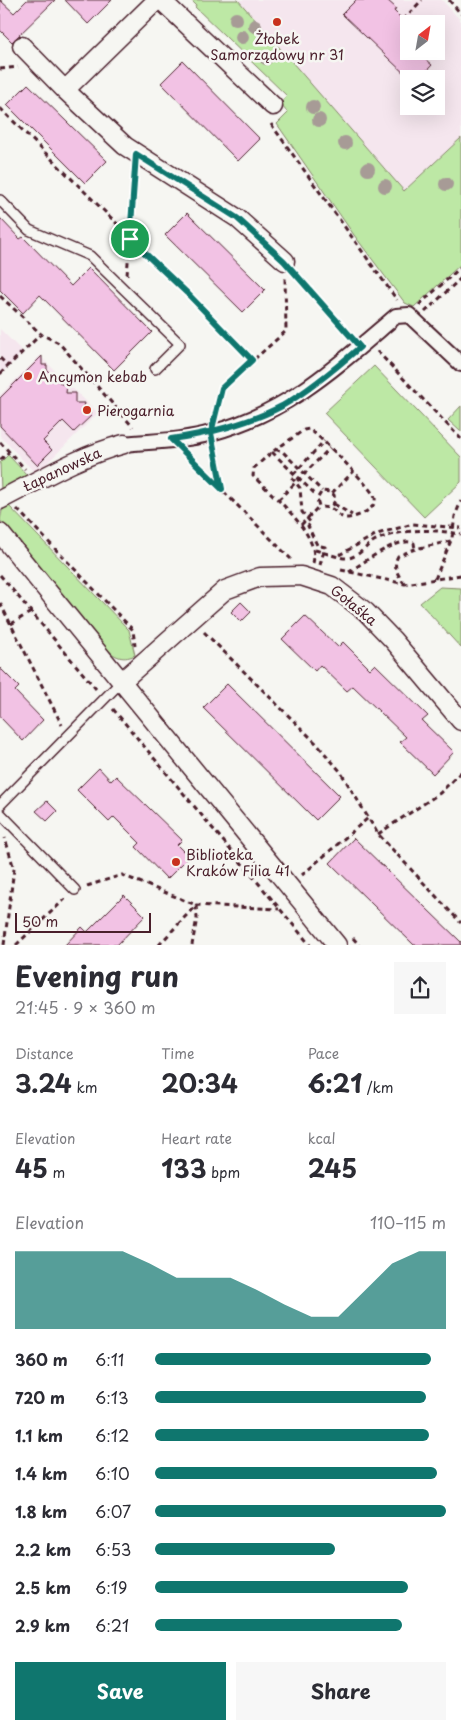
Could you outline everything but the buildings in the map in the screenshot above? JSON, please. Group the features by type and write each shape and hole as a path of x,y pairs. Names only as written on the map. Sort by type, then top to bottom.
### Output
{"street":[{"path":"65,90 157,0"},
{"path":"161,0 273,106"},
{"path":"22,46 65,90 125,146 237,218 284,261"},
{"name":"Łapanowska","path":"3,499 36,480 98,451 124,444 211,433 282,406 334,370 396,316 412,318"},
{"path":"412,318 461,364"},
{"path":"0,534 338,945"},
{"name":"Gołaśka","path":"122,681 218,594 235,584 260,577 310,573 332,586 366,612 393,640 461,721"}],"lane":[{"path":"0,200 29,230 90,256 180,344 155,369"},
{"path":"0,805 106,700 122,681"},
{"path":"0,813 75,890"}],"path":[{"path":"407,15 422,0"},
{"path":"449,0 461,14"},
{"path":"273,106 265,115 412,318"},
{"path":"0,108 252,360"},
{"path":"126,292 136,154"},
{"path":"284,261 364,344 461,439"},
{"path":"222,489 211,433 222,388 286,331 284,261"},
{"path":"412,318 461,267"},
{"path":"412,318 461,278"},
{"path":"0,296 40,334 59,343 134,428"},
{"path":"0,374 40,334"},
{"path":"0,358 8,366"},
{"path":"273,450 317,496 320,506 330,508 344,518 370,510 375,500 372,493 354,472 324,441 312,431 306,429 273,450 256,466 253,476 301,524 314,550 315,556 310,573"},
{"path":"171,439 301,569 310,573"},
{"path":"310,573 324,552 325,547 317,545 308,526 311,522 302,512 300,488 291,479 293,472 324,441"},
{"path":"0,442 36,480"},
{"path":"278,500 330,448"},
{"path":"273,450 283,452 322,491 332,493"},
{"path":"0,460 9,452"},
{"path":"332,493 354,472"},
{"path":"317,496 322,491"},
{"path":"330,508 334,504 332,493"},
{"path":"3,499 133,630 137,667"},
{"path":"435,579 451,541 461,500"},
{"path":"334,504 353,515"},
{"path":"301,524 320,506"},
{"path":"338,555 377,534 413,524 461,528"},
{"path":"314,550 350,558 374,542 412,530 461,534"},
{"path":"404,584 396,571 396,559 414,549 451,541"},
{"path":"349,572 384,550 403,542 414,543 414,549"},
{"path":"0,574 310,945"},
{"path":"361,575 404,584 461,575"},
{"path":"0,603 68,736"},
{"path":"11,624 31,612"},
{"path":"191,618 315,742 340,771 378,834 461,923"},
{"path":"378,834 440,793 461,772"},
{"path":"307,871 368,818"},
{"path":"3,830 14,868 4,945"},
{"path":"16,945 75,890 122,875 196,905 280,910"},
{"path":"159,945 196,905"},
{"path":"192,945 197,918 196,905"}],"shaded area":[{"path":"238,0 442,0 461,21 461,138 404,191"},
{"path":"0,329 23,352 0,375"},
{"path":"40,356 98,413 36,474 0,436 0,395"}],"green space":[{"path":"191,0 238,0 404,191 461,138 461,264 414,307 405,303 354,235 277,124 288,113 280,104 287,96 195,7 196,5"},
{"path":"374,366 461,457 461,482 424,517 324,413"},
{"path":"461,406 461,432 448,420"},
{"path":"8,455 28,476 1,491 0,463"},
{"path":"8,505 129,630 135,655 121,658 110,652 103,645 0,520 2,511"},
{"path":"440,587 461,588 461,648 420,603"}],"place":[{"name":"Żłobek Samorządowy nr 31","path":"277,22"},
{"name":"Ancymon kebab","path":"28,376"},
{"name":"Pierogarnia","path":"87,410"},
{"name":"Biblioteka Kraków Filia 41","path":"176,862"}],"route":[{"path":"130,239 136,154 237,218 284,261 360,347 334,370 282,406 211,433 171,439 222,489 211,433 222,388 252,360 187,293 130,239"}]}
